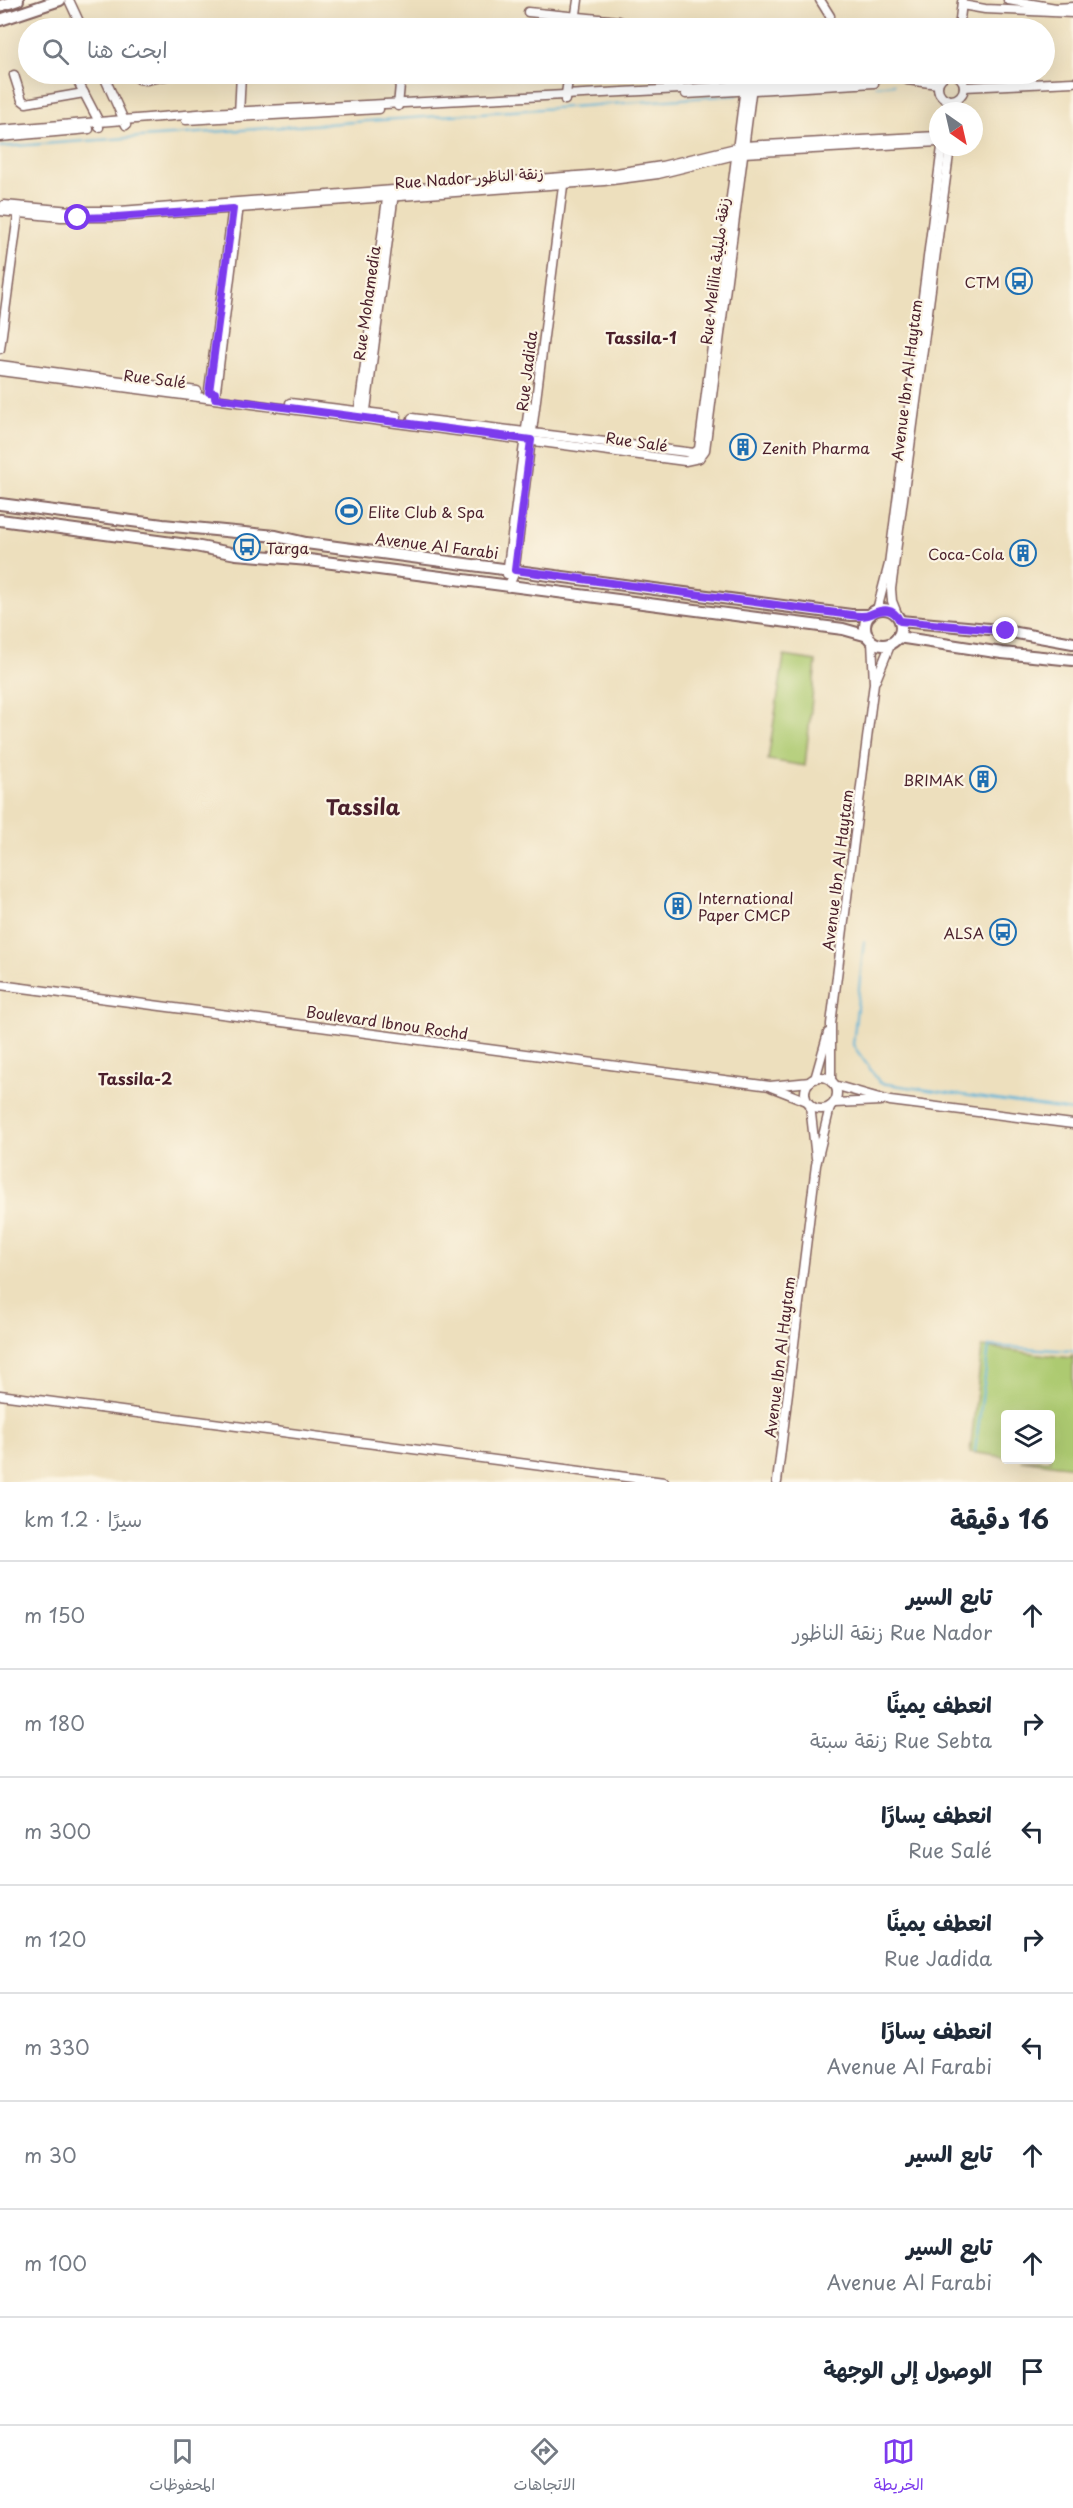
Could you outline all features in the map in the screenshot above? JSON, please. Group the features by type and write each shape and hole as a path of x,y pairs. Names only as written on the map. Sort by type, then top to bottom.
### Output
{"street":[{"path":"18,0 0,6 2,19 60,0"},
{"path":"69,0 77,18"},
{"path":"576,16 578,0"},
{"path":"820,0 830,16"},
{"path":"1008,0 1045,7 1073,7"},
{"path":"960,18 962,3 985,9 1073,13"},
{"path":"528,12 593,18"},
{"path":"14,75 22,100 26,103 84,93"},
{"path":"1055,83 1073,82"},
{"path":"79,84 96,123"},
{"path":"108,84 125,123"},
{"path":"239,114 240,84"},
{"path":"398,105 400,84"},
{"path":"566,98 567,84"},
{"path":"0,130 398,105 830,84"},
{"path":"940,84 940,95 946,102"},
{"path":"964,87 1029,84"},
{"path":"955,102 964,87"},
{"name":"Rue Melilia زنقة مليلية","path":"697,456 705,450 748,88"},
{"path":"940,95 947,100 957,98"},
{"path":"0,137 96,123"},
{"name":"Rue Nador زنقة الناظور","path":"0,205 18,209 105,212 236,205 562,180 637,178 740,150 929,137"},
{"name":"Rue Nador زنقة الناظور","path":"740,150 929,142"},
{"name":"Avenue Ibn Al Haytam","path":"899,618 892,601 891,589 941,156"},
{"name":"Avenue Ibn Al Haytam","path":"874,612 889,564 927,287 949,156"},
{"name":"Rue Jadida","path":"508,587 513,579 512,569 528,437 562,180"},
{"name":"Rue Mohamedia","path":"362,415 391,194"},
{"path":"212,395 236,205"},
{"path":"0,349 18,209"},
{"name":"Rue Nador زنقة الناظور","path":"0,211 18,209"},
{"name":"Rue Salé","path":"0,365 528,437 685,461 697,456"},
{"name":"Rue Salé","path":"0,371 212,395"},
{"name":"Avenue Al Farabi","path":"0,504 163,525 276,536 306,543 851,615 874,612"},
{"name":"Avenue Al Farabi","path":"0,520 195,546 236,554 309,560 851,630 870,638"},
{"path":"1073,643 1000,630 899,618 888,610 874,612 865,627 870,638 880,645 895,640 1073,660"},
{"path":"895,640 901,633 899,618"},
{"name":"Avenue Ibn Al Haytam","path":"833,1083 831,1024 874,683 870,638"},
{"name":"Avenue Ibn Al Haytam","path":"874,683 895,640"},
{"name":"Boulevard Ibnou Rochd","path":"0,985 770,1086 812,1080"},
{"name":"Avenue Ibn Al Haytam","path":"812,1080 831,1024"},
{"path":"890,1101 832,1105 820,1109 809,1103 805,1091 812,1080 825,1078 833,1083 890,1101 1073,1124"},
{"path":"832,1105 837,1093 833,1083"},
{"name":"Boulevard Ibnou Rochd","path":"770,1086 809,1103"},
{"name":"Avenue Ibn Al Haytam","path":"809,1103 816,1165"},
{"name":"Avenue Ibn Al Haytam","path":"777,1482 816,1165 832,1105"},
{"path":"0,1395 664,1482"}],"green space":[{"path":"784,656 816,661 805,766 768,760"},
{"path":"982,1347 1071,1358 1073,1355 1073,1467 1051,1464 1055,1464 1055,1410 1001,1410 1001,1456 970,1452"}],"waterway":[{"path":"876,86 894,84"},
{"path":"0,147 738,95"},
{"path":"864,941 853,1045 880,1083 1073,1111"},
{"path":"975,1451 989,1346 1073,1351"}],"place":[{"name":"CTM","path":"1019,281"},
{"name":"Zenith Pharma","path":"743,447"},
{"name":"Elite Club & Spa","path":"349,511"},
{"name":"Targa","path":"247,547"},
{"name":"Coca-Cola","path":"1023,553"},
{"name":"BRIMAK","path":"983,779"},
{"name":"International Paper CMCP","path":"678,906"},
{"name":"ALSA","path":"1003,932"}],"district":[{"name":"Tassila-1","path":"641,337"},
{"name":"Tassila","path":"363,806"},
{"name":"Tassila-2","path":"135,1078"}],"route":[{"path":"78,218 233,209 209,392 215,393 215,398 531,440 515,570 851,615 870,615 883,609 894,612 900,621 1006,631"}]}
